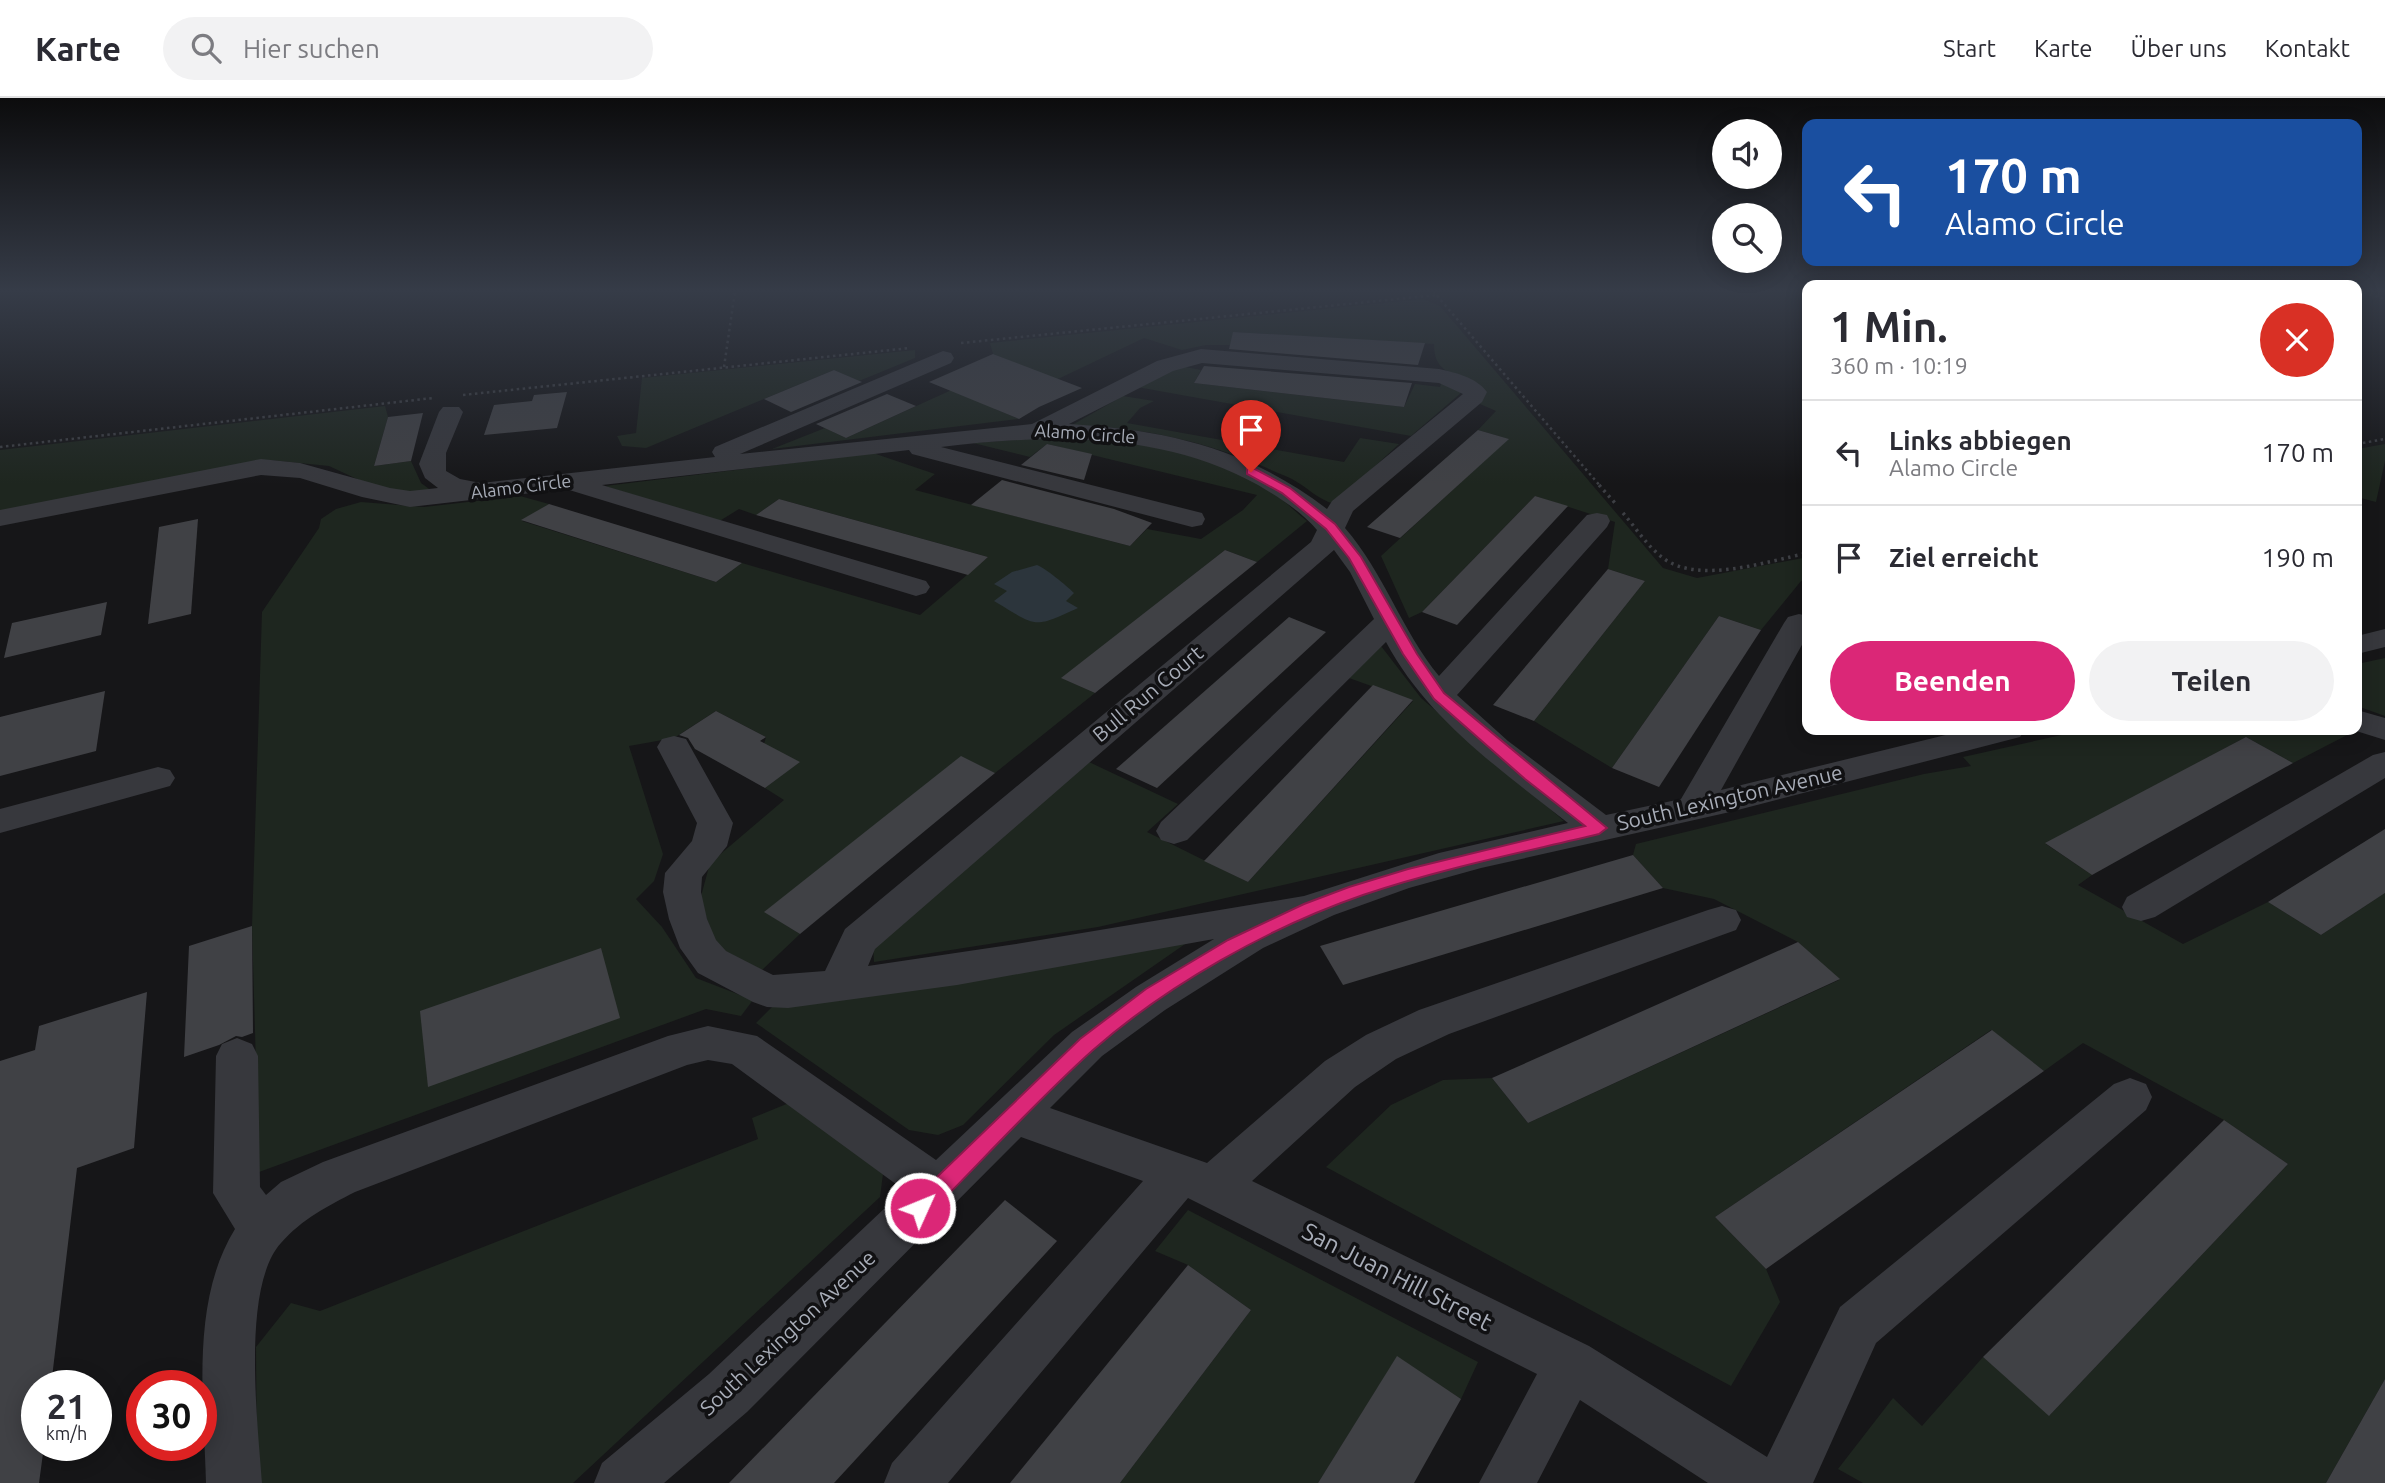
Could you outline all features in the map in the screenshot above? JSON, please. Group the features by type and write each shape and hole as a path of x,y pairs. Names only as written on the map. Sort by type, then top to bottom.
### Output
{"street":[{"path":"690,467 940,356"},
{"name":"Bull Run Court","path":"839,985 859,940 1323,545 1341,508 1474,397 1475,393 1455,380 1438,376 1201,356 1164,366 1040,429"},
{"path":"450,402 431,464 433,475 447,486 486,491"},
{"name":"Alamo Circle","path":"0,518 261,467 305,470 373,494 410,499 1040,429 1130,436 1212,455 1238,465 1286,491 1331,526 1354,557 1390,621 1439,696 1531,775 1599,828"},
{"path":"898,443 1192,519"},
{"path":"566,482 916,587"},
{"path":"1439,696 1597,521"},
{"path":"1174,831 1390,621"},
{"path":"1693,808 1799,623"},
{"path":"2362,644 2385,638"},
{"path":"2362,722 2385,729"},
{"name":"South Lexington Avenue","path":"622,1483 728,1393 1087,1044 1153,995 1234,945 1310,909 1408,875 1988,735"},
{"path":"674,747 715,823 709,846 684,873 682,892 688,919 700,948 712,962 767,991 788,992 933,974 1213,923 1310,909"},
{"path":"2141,907 2385,763"},
{"path":"0,821 158,778"},
{"path":"912,1483 1198,1179 1340,1074 1381,1047 1434,1022 1722,920"},
{"path":"234,1483 231,1356 235,1292 244,1260 263,1228 298,1197 339,1177 683,1048 708,1043 742,1048 939,1189"},
{"path":"237,1056 237,1193 263,1228"},
{"path":"1784,1483 1858,1325 2130,1097"},
{"name":"San Juan Hill Street","path":"1014,1115 1198,1179 1571,1364 1758,1483"},
{"path":"1507,1483 1571,1364"}],"path":[{"path":"724,367 726,356"},
{"path":"0,447 450,402 724,367 839,356"},
{"path":"1489,356 1657,553 1671,564 1692,569 1713,569 1802,554"},
{"path":"2362,443 2385,439"}],"shaded area":[{"path":"860,356 915,356 915,358 859,381 834,370 646,448 622,446 617,436 636,433 642,378"},
{"path":"997,356 1107,356 995,409 1019,419 772,449 825,428 846,438 1013,362"},
{"path":"1435,356 1482,356 1663,568 1697,578 1802,558 1802,581 1761,630 1719,616 1612,768 1534,721 1645,581 1608,569 1615,522 1535,496 1422,612 1409,618 1381,556 1508,439 1478,430 1496,411 1480,404 1485,392 1469,380 1445,370"},
{"path":"1180,366 1201,370 1194,383 1404,407 1415,384 1440,387 1442,381 1462,392 1411,436 1137,387"},
{"path":"1123,396 1154,401 1140,408 1127,423 1344,462 1360,438 1399,444 1334,504 1289,478 1220,450 1147,432 1072,425"},
{"path":"385,406 388,417 374,466 411,461 421,483 432,491 402,492 372,486 329,466 270,460 0,513 0,450"},
{"path":"1041,438 1127,443 1185,453 1240,473 1265,487 1307,521 1257,562 1225,550 1062,678 1095,693 995,773 961,757 765,912 800,934 762,970 717,947 700,900 710,863 784,800 765,788 799,762 764,744 766,737 716,711 674,738 629,746 663,854 654,881 636,899 662,927 696,978 753,1000 741,1016 706,1009 259,1172 252,926 262,612 319,528 321,519 336,509 361,502 424,507 520,496 549,504 522,521 716,582 742,563 920,615 988,557 779,499 756,515 739,509 718,522 605,486 873,453 935,474 915,490 1130,546 1147,529 1201,539 1243,510 1257,495 1047,444 1030,457 973,443"},
{"path":"2385,444 2385,461 2376,502 2362,498 2362,448"},
{"path":"1037,565 1074,593 1066,601 1078,608 1043,622 1035,622 994,601 1007,591 994,584 1012,572"},
{"path":"1381,646 1421,698 1564,821 1098,927 874,962 873,944 1089,762 1178,804 1147,832 1248,882 1413,701 1349,678"},
{"path":"2385,658 2385,716 2362,708 2362,663"},
{"path":"2062,735 2347,735 2293,763 2246,737 2046,844 2092,875 2078,885 2183,944 2268,902 2321,935 2385,893 2385,1379 2326,1483 1863,1483 1838,1469 1893,1398 1922,1426 1983,1357 2050,1415 2288,1164 2224,1120 2083,1043 2044,1071 1991,1030 1715,1217 1766,1269 1780,1302 1731,1386 1326,1167 1391,1105 1443,1080 1492,1078 1528,1123 1839,980 1798,942 1714,899 1663,888 1633,855 1636,844 1924,774 1971,766 1963,757"},
{"path":"1188,942 1054,1035 963,1125 938,1135 909,1130 756,1023 773,1006"},
{"path":"789,1103 883,1174 880,1197 573,1483 257,1483 256,1347 291,1303 320,1311 758,1139 752,1118"},
{"path":"1188,1210 1478,1362 1461,1399 1397,1357 1318,1483 1120,1483 1251,1310 1188,1265 1155,1251"}],"building":[{"path":"989,356 997,356 1082,388 1019,419 929,382"},
{"path":"1307,356 1421,356 1418,365"},
{"path":"1204,366 1412,383 1404,407 1194,383"},
{"path":"834,370 862,382 791,412 764,399"},
{"path":"567,392 557,428 484,435 494,405 532,401 534,395"},
{"path":"887,394 916,406 846,438 816,424"},
{"path":"423,413 411,461 374,466 388,417"},
{"path":"1478,430 1509,439 1400,538 1367,527"},
{"path":"1047,444 1092,454 1084,480 1021,465"},
{"path":"1002,480 1114,509 1152,523 1130,546 971,505"},
{"path":"1535,496 1568,506 1457,625 1422,612"},
{"path":"779,499 988,557 968,575 756,515"},
{"path":"549,504 742,563 716,582 521,520"},
{"path":"198,519 191,614 148,624 159,527"},
{"path":"1225,550 1257,562 1095,693 1061,678"},
{"path":"1608,569 1645,581 1534,721 1493,705"},
{"path":"107,602 101,635 4,658 12,623"},
{"path":"1719,616 1761,630 1659,787 1612,768"},
{"path":"1289,617 1326,632 1157,788 1116,769"},
{"path":"1373,685 1413,700 1248,882 1204,861"},
{"path":"105,691 96,751 0,776 0,717"},
{"path":"716,711 766,737 760,741 800,762 765,788 695,749 688,738 679,735"},
{"path":"2246,737 2293,763 2092,875 2045,843"},
{"path":"961,756 995,773 800,934 764,912"},
{"path":"2385,829 2385,893 2321,935 2268,902"},
{"path":"1633,855 1663,888 1343,985 1320,946"},
{"path":"252,926 253,1033 236,1036 184,1057 189,946"},
{"path":"1798,942 1840,979 1528,1123 1492,1078"},
{"path":"601,948 620,1018 428,1087 420,1011"},
{"path":"147,992 134,1148 77,1168 53,1370 21,1370 21,1461 42,1461 39,1483 0,1483 0,1061 35,1050 39,1026"},
{"path":"1992,1030 2044,1071 1766,1269 1715,1217"},
{"path":"2224,1120 2288,1164 2049,1416 1983,1357"},
{"path":"1005,1200 1057,1241 834,1483 729,1483"},
{"path":"1188,1265 1251,1310 1120,1483 1010,1483"},
{"path":"1397,1356 1461,1399 1414,1483 1318,1483"},
{"path":"2385,1379 2385,1483 2326,1483"}],"route":[{"path":"920,1208 1087,1044 1153,995 1234,945 1310,909 1356,891 1408,875 1599,828 1531,775 1439,696 1424,677 1354,557 1331,526 1286,491 1251,472"}]}
